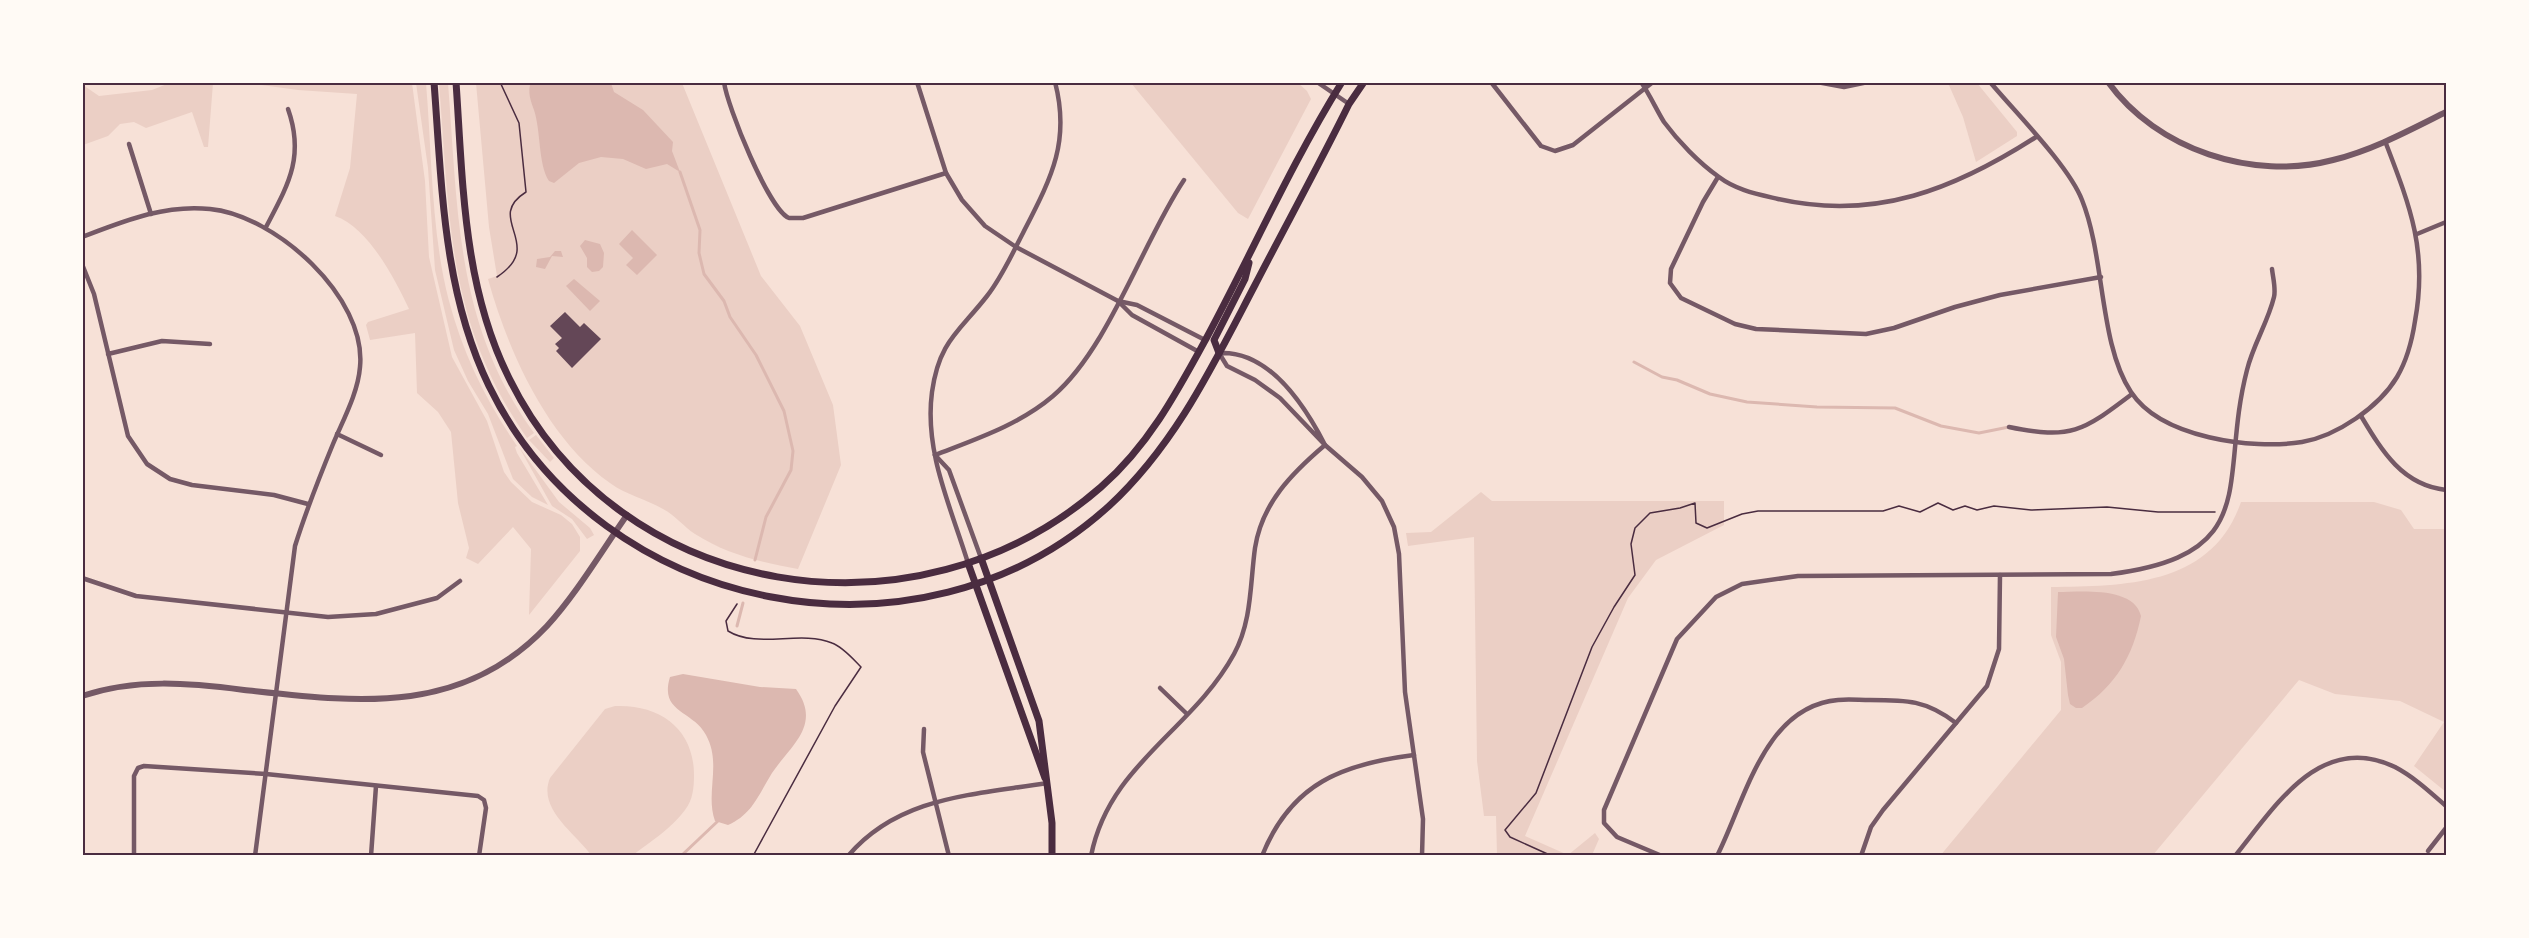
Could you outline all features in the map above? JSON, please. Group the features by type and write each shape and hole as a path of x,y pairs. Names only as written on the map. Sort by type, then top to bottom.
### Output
{"main road":[{"path":"434,82 448,254 456,295 475,354 499,404 528,448 571,497 615,533 703,579 783,600 874,605 919,599 975,584 1020,566 1086,525 1128,488 1180,424 1349,104 1364,82"},
{"path":"456,82 469,251 475,283 495,346 517,394 553,446 586,482 627,515 711,559 786,579 840,584 884,582 940,572 981,558 1035,534 1101,487 1135,454 1174,399 1342,82"},
{"path":"1219,353 1214,340 1245,279 1248,260"},
{"path":"981,558 1039,721 1052,823 1052,855"},
{"path":"968,563 1047,783"}],"street":[{"path":"724,82 732,113 775,205 789,218 803,218 946,173"},
{"path":"917,82 946,173 971,213 998,236 1016,247 1118,301 1132,315 1199,351"},
{"path":"968,563 937,471 931,407 941,357 959,326 998,281 1049,183 1058,153 1061,120 1055,82"},
{"path":"1317,82 1349,104"},
{"path":"1491,82 1541,146 1556,152 1573,145 1653,82"},
{"path":"1641,82 1672,132 1718,177 1745,191 1805,205 1857,207 1903,200 1957,182 1990,167 2036,137"},
{"path":"1817,82 1844,87 1868,82"},
{"path":"1990,82 2067,174 2082,198 2095,240 2114,349 2121,375 2132,394 2150,412 2171,426 2195,435 2276,444 2304,442 2361,416 2382,397 2397,377 2408,353 2421,291 2417,234 2385,141"},
{"path":"2108,82 2142,117 2177,141 2218,157 2263,166 2308,165 2355,154 2446,112"},
{"path":"266,227 291,179 297,132 288,108"},
{"path":"129,144 151,214"},
{"path":"1718,177 1703,202 1671,269 1670,283 1681,298 1735,324 1756,329 1866,334 1894,328 1955,306 2000,295 2101,277"},
{"path":"935,455 1012,424 1054,395 1084,361 1168,204 1184,180"},
{"path":"82,237 171,209 211,209 266,227 304,255 344,302 358,335 360,367 353,398 308,504 295,546 255,855"},
{"path":"2417,234 2446,222"},
{"path":"82,264 94,294 128,436 147,464 170,479 192,485 274,495 308,504"},
{"path":"1662,855 1617,837 1604,823 1604,810 1677,639 1716,597 1742,584 1798,576 2111,574 2144,570 2189,554 2205,541 2225,514 2231,492 2247,370 2275,295 2272,269"},
{"path":"1118,301 1137,304 1205,340"},
{"path":"108,354 162,341 210,344"},
{"path":"1325,445 1306,409 1277,378 1234,352 1219,353 1227,366 1268,388 1280,398 1325,445 1375,491 1396,532 1402,659 1423,819 1422,855"},
{"path":"2009,427 2041,434 2078,430 2091,425 2132,394"},
{"path":"2361,416 2380,448 2402,472 2419,483 2446,490"},
{"path":"337,434 381,455"},
{"path":"1091,855 1102,819 1112,797 1123,782 1214,685 1236,652 1250,606 1256,545 1266,513 1285,483 1325,445"},
{"path":"935,455 949,470 981,558"},
{"path":"82,696 118,686 155,683 346,700 391,700 435,692 479,675 514,654 546,626 577,588 627,515"},
{"path":"1861,855 1871,827 1987,686 1996,661 2000,638 2000,575"},
{"path":"82,579 136,596 328,617 376,614 437,598 460,581"},
{"path":"1160,688 1187,714"},
{"path":"1717,855 1770,741 1789,720 1809,708 1836,699 1910,700 1937,709 1956,723"},
{"path":"924,729 923,752 949,855"},
{"path":"1262,855 1287,815 1320,782 1358,764 1414,755"},
{"path":"2235,855 2290,788 2312,771 2333,762 2361,759 2393,766 2446,806"},
{"path":"134,855 134,776 138,768 144,766 266,774 478,796 484,800 486,808 479,855"},
{"path":"848,855 866,835 917,807 935,801 1047,783"},
{"path":"371,855 376,786"},
{"path":"2428,851 2446,828"}],"path":[{"path":"497,277 511,267 515,258 518,248 509,212 513,203 526,192 519,123 500,82"},
{"path":"1552,855 1510,837 1505,830 1536,793 1589,655 1614,607 1635,575 1631,536 1635,528 1650,513 1680,508 1695,502 1696,523 1707,528 1742,514 1785,509 1883,511 1899,506 1920,512 1938,503 1953,510 1965,506 1977,510 1994,506 2031,510 2135,509 2225,514"},
{"path":"737,603 726,621 728,631 733,634 751,638 832,643 861,667 835,706 753,855"}],"shaded area":[{"path":"172,82 213,83 208,147 204,147 192,112 146,128 134,122 120,124 108,136 83,145 83,85 99,96 152,90"},
{"path":"531,82 611,83 614,92 643,110 673,142 672,151 680,172 667,164 646,169 623,159 601,157 579,163 554,183 549,181 543,166 536,118 530,96"},
{"path":"247,83 412,83 425,181 429,257 452,357 487,421 504,472 511,482 532,502 561,515 572,524 580,537 580,551 529,615 531,549 513,527 478,564 466,558 469,548 458,503 451,432 438,412 417,393 415,333 370,340 366,325 368,322 409,309 388,269 369,242 359,231 335,216 350,168 357,94 298,90"},
{"path":"416,83 426,83 439,248 443,275 455,321 468,358 495,412 517,446 515,447 517,453 548,505 532,497 513,479 488,414 468,381 454,350 435,270 428,168"},
{"path":"439,83 448,83 459,221 465,265 475,308 489,350 508,392 534,433 527,438 501,395 481,353 467,312 457,269 451,226"},
{"path":"476,83 682,83 761,276 800,326 833,405 841,465 798,569 758,560 720,547 695,534 667,512 616,487 587,465 549,418 519,364 496,307 488,279 497,276 489,227"},
{"path":"1131,83 1298,83 1307,91 1311,99 1248,219 1238,213"},
{"path":"1948,83 1977,83 2017,132 2017,136 1976,162 1963,117"},
{"path":"632,230 657,255 637,275 626,265 633,258 619,244"},
{"path":"585,240 600,244 604,253 603,267 599,271 592,272 587,267 587,258 580,246"},
{"path":"555,251 561,251 563,257 552,256 545,269 536,267 537,259 550,257"},
{"path":"574,279 600,301 590,311 566,286"},
{"path":"536,435 554,458 550,462 529,440"},
{"path":"519,447 559,502 590,528 594,535 587,539 572,519 552,506"},
{"path":"1481,492 1492,501 1724,501 1724,525 1656,560 1628,598 1525,836 1568,855 1497,855 1496,816 1484,816 1477,761 1474,537 1408,546 1406,533 1431,532"},
{"path":"2241,502 2374,502 2401,510 2414,529 2446,529 2446,792 2414,766 2444,722 2400,701 2335,694 2299,680 2153,855 1940,856 2061,710 2061,662 2051,635 2051,587 2136,582 2163,576 2188,566 2210,551 2228,530"},
{"path":"2058,592 2117,595 2136,606 2141,616 2128,657 2114,679 2082,708 2076,708 2070,704 2064,659 2056,637"},
{"path":"683,674 760,687 796,689 803,702 806,713 805,724 795,744 772,773 749,810 728,825 715,821 712,810 713,757 706,735 693,720 673,705 669,698 670,677"},
{"path":"615,706 646,709 671,722 681,732 692,759 693,789 690,802 680,817 633,855 591,855 553,810 547,789 550,778 605,709"},
{"path":"1595,833 1599,839 1592,855 1568,855"}],"building":[{"path":"565,312 580,327 584,323 601,339 572,368 556,351 559,348 555,344 562,338 550,326"}],"waterway":[{"path":"680,172 700,230 699,253 704,274 724,301 730,317 756,355 784,411 793,451 791,470 766,517 755,560"},
{"path":"1634,362 1662,377 1677,380 1710,394 1747,402 1817,407 1895,408 1941,426 1979,433 2009,427"},
{"path":"737,626 743,603"},
{"path":"681,856 719,820"}]}
